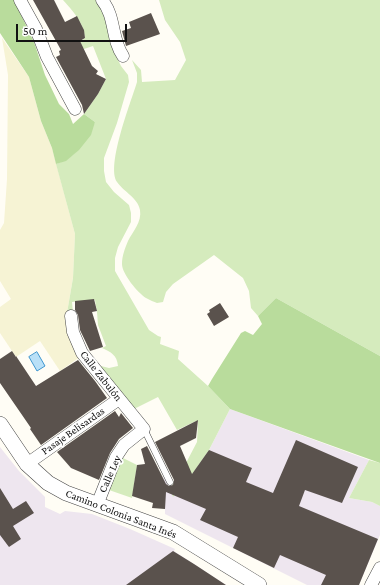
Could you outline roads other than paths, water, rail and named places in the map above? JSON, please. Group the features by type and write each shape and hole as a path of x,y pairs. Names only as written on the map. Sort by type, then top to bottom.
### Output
{"street":[{"path":"20,0 36,29 48,57 75,109"},
{"path":"102,0 106,4 113,22 118,49 123,56"},
{"name":"Calle Zabulón","path":"71,316 72,332 82,354 144,429"},
{"name":"Pasaje Belisardas","path":"27,464 119,399"},
{"name":"Camino Colonia Santa Inés","path":"0,424 27,464 48,483 66,493 96,505 173,532 259,585"},
{"name":"Calle Ley","path":"96,505 116,457 124,445 144,429"},
{"path":"371,585 380,568"}],"lane":[{"path":"144,429 170,482"}],"water":[{"path":"37,352 45,366 37,371 29,357"}]}
